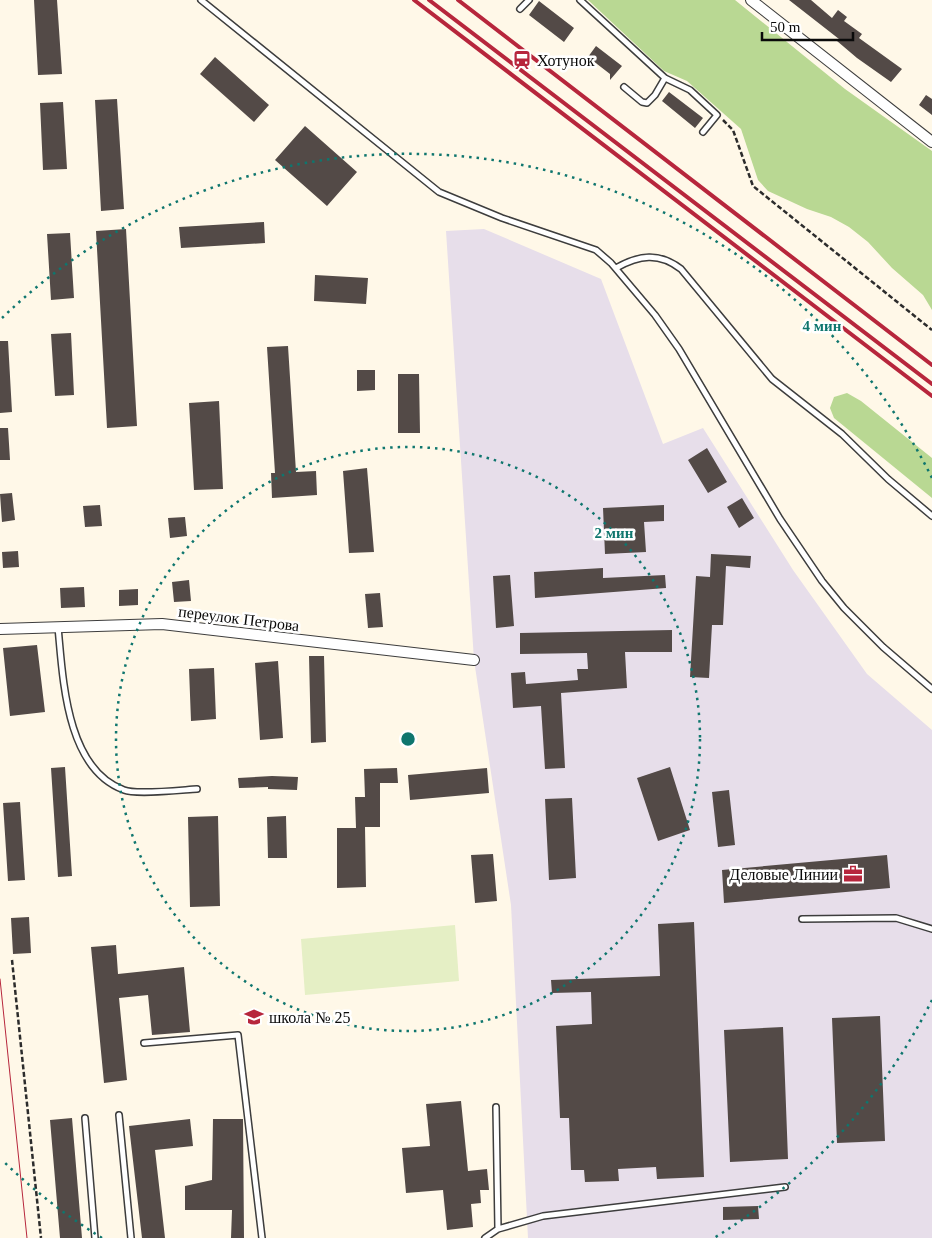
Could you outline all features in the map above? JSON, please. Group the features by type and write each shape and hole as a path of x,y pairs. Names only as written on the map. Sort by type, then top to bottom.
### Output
{"street":[{"path":"751,0 931,140"},
{"name":"переулок Петрова","path":"0,629 162,624 474,660"}],"lane":[{"path":"201,0 439,192 502,218 596,250 616,268 655,315 679,349 780,519 822,581 844,608 883,647 932,689"},
{"path":"520,10 529,0"},
{"path":"580,0 664,78 690,90 717,115 703,132"},
{"path":"624,88 642,102 647,103 655,95 664,78"},
{"path":"616,268 642,257 658,256 670,260 681,269 772,379 842,434 888,479 932,516"},
{"path":"58,627 69,714 80,745 93,768 108,782 125,791 197,789"},
{"path":"802,919 896,918 932,929"},
{"path":"144,1043 238,1035 262,1238"},
{"path":"496,1107 498,1229"},
{"path":"119,1115 131,1238"},
{"path":"85,1118 95,1238"},
{"path":"485,1238 498,1229 543,1216 785,1187"}],"path":[{"path":"717,115 733,130 753,186 932,330"},
{"path":"12,960 41,1238"}],"shaded area":[{"path":"484,229 601,279 663,444 703,428 793,570 867,674 932,730 932,1238 528,1238 511,905 474,660 446,231"}],"green space":[{"path":"588,0 735,0 845,89 932,151 932,310 923,295 892,268 868,242 849,227 831,217 807,209 768,191 758,180 741,129 687,81 664,71"},
{"path":"847,393 861,401 932,458 932,498 834,418 830,408 834,397"},
{"path":"455,925 459,981 305,995 301,939"}],"building":[{"path":"34,0 57,0 62,74 38,75"},
{"path":"789,0 811,0 832,18 838,10 847,17 844,21 862,34 859,38 902,69 891,82 857,58 837,41 839,39"},
{"path":"539,1 574,28 564,42 529,15"},
{"path":"596,46 622,66 610,80 610,74 588,57"},
{"path":"215,57 269,105 254,122 200,74"},
{"path":"669,92 703,118 695,128 662,101"},
{"path":"926,95 932,99 932,115 919,105"},
{"path":"117,99 124,209 101,211 95,100"},
{"path":"63,102 67,169 43,170 40,103"},
{"path":"305,126 357,172 327,206 275,160"},
{"path":"264,222 265,243 181,248 179,227"},
{"path":"126,229 137,426 107,428 96,231"},
{"path":"70,233 74,298 51,300 47,234"},
{"path":"315,275 368,278 366,304 314,301"},
{"path":"71,333 74,395 55,396 51,334"},
{"path":"0,341 8,341 12,412 0,413"},
{"path":"288,346 296,472 316,471 317,495 272,498 271,473 275,473 267,347"},
{"path":"357,370 375,370 375,390 357,391"},
{"path":"398,374 419,374 420,433 398,433"},
{"path":"219,401 223,489 194,490 189,403"},
{"path":"0,428 8,428 10,460 0,460"},
{"path":"707,448 727,482 708,493 688,460"},
{"path":"367,468 374,552 349,553 343,471"},
{"path":"12,493 15,520 2,522 0,494"},
{"path":"742,498 754,518 739,528 727,507"},
{"path":"100,505 102,526 85,527 83,506"},
{"path":"664,505 664,521 644,522 646,552 605,554 603,508"},
{"path":"185,517 187,536 170,538 168,518"},
{"path":"18,551 19,567 3,568 2,552"},
{"path":"711,554 751,556 750,568 726,566 723,625 712,625 709,678 690,677 696,576 710,577"},
{"path":"603,568 603,578 665,575 666,588 535,598 534,572"},
{"path":"510,575 514,626 496,628 493,576"},
{"path":"189,580 191,601 174,602 172,582"},
{"path":"84,587 85,607 61,608 60,588"},
{"path":"138,589 138,605 119,606 119,590"},
{"path":"380,593 383,627 368,628 365,594"},
{"path":"672,630 672,652 625,652 627,688 561,693 565,768 545,769 541,706 513,708 511,673 525,672 526,684 578,680 577,669 588,669 587,653 520,654 520,633"},
{"path":"37,645 45,712 10,716 3,648"},
{"path":"309,656 324,656 326,742 311,743"},
{"path":"278,661 283,738 260,740 255,663"},
{"path":"214,668 216,719 191,721 189,669"},
{"path":"65,767 72,876 58,877 51,768"},
{"path":"670,767 690,830 658,841 637,778"},
{"path":"397,768 398,783 380,783 380,827 365,827 366,887 337,888 337,828 356,828 355,797 365,797 364,769"},
{"path":"487,768 489,793 410,800 408,775"},
{"path":"298,777 297,790 268,789 268,787 239,788 238,778"},
{"path":"729,790 735,845 718,847 712,792"},
{"path":"572,798 576,878 549,880 545,799"},
{"path":"20,802 25,880 8,881 3,803"},
{"path":"218,816 220,906 190,907 188,817"},
{"path":"286,816 287,858 268,858 267,817"},
{"path":"493,854 497,901 475,903 471,855"},
{"path":"887,855 890,888 724,903 722,870"},
{"path":"29,917 31,953 13,954 11,918"},
{"path":"694,922 704,1177 657,1179 656,1167 618,1169 619,1181 585,1182 584,1170 571,1170 569,1118 560,1118 556,1026 592,1024 591,992 552,993 551,980 660,976 658,924"},
{"path":"116,945 118,974 184,967 190,1032 152,1035 148,995 119,998 127,1080 104,1083 91,947"},
{"path":"880,1016 885,1141 837,1143 832,1018"},
{"path":"783,1027 788,1159 730,1162 724,1030"},
{"path":"461,1101 468,1171 487,1169 489,1190 480,1190 481,1203 471,1204 473,1227 447,1230 443,1190 406,1193 402,1148 430,1146 426,1104"},
{"path":"72,1118 82,1238 60,1238 50,1120"},
{"path":"190,1119 193,1146 155,1150 165,1238 142,1238 129,1126"},
{"path":"213,1119 243,1119 244,1238 231,1238 232,1210 185,1210 185,1186 212,1180"},
{"path":"758,1206 759,1219 723,1220 723,1207"}],"tram line":[{"path":"0,979 27,1238"}],"railway":[{"path":"414,0 932,396"},
{"path":"429,0 932,384"},
{"path":"458,0 932,365"}],"place":[{"name":"Хотунок","path":"522,60"},
{"name":"Деловые Линии","path":"853,874"},
{"name":"школа № 25","path":"254,1017"}]}
